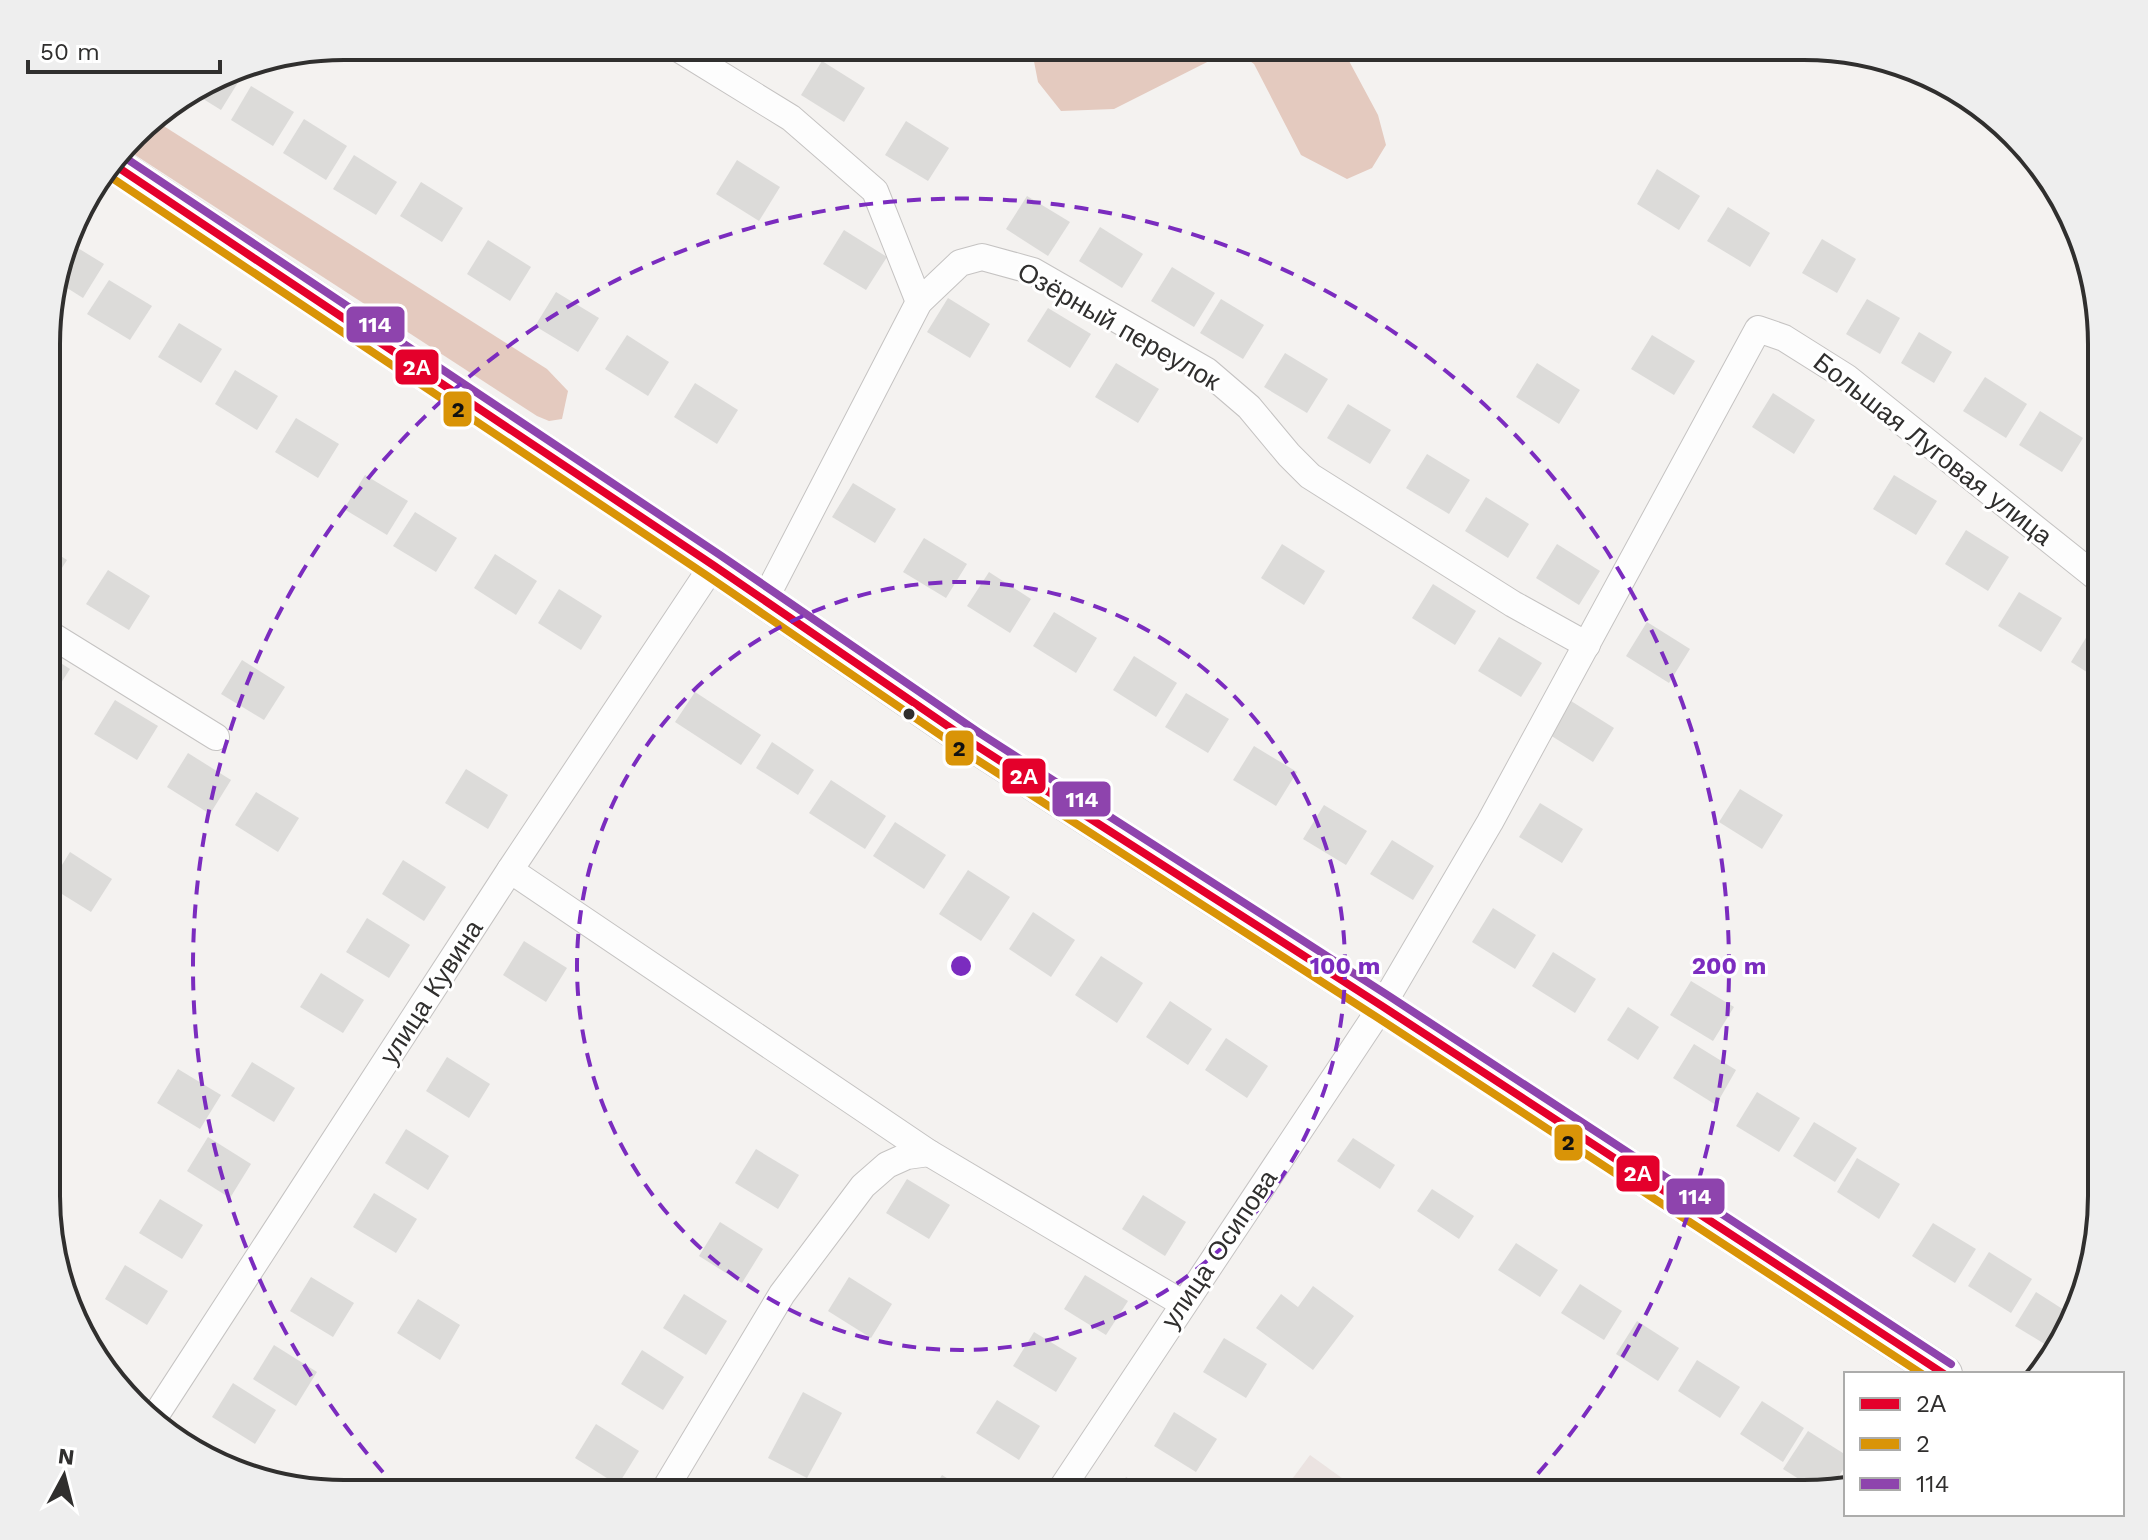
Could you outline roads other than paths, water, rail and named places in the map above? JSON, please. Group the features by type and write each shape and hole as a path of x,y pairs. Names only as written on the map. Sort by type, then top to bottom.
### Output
{"main road":[{"path":"121,169 713,565 974,744 1382,1006 1941,1372"}],"street":[{"path":"697,60 791,118 875,191 919,302"},
{"name":"Озёрный переулок","path":"764,601 919,302 960,263 982,257 1033,271 1207,371 1249,407 1310,476 1513,604 1587,645"},
{"name":"улица Осипова","path":"1067,1480 1382,1006 1490,822 1758,329"},
{"name":"Большая Луговая улица","path":"1758,329 1784,338 1846,377 2087,570"},
{"name":"улица Кувина","path":"158,1411 510,870 713,565"},
{"path":"60,641 216,737"},
{"path":"510,870 929,1153 1182,1303"},
{"path":"670,1480 782,1294 863,1186 887,1165 907,1156 929,1153"}]}
